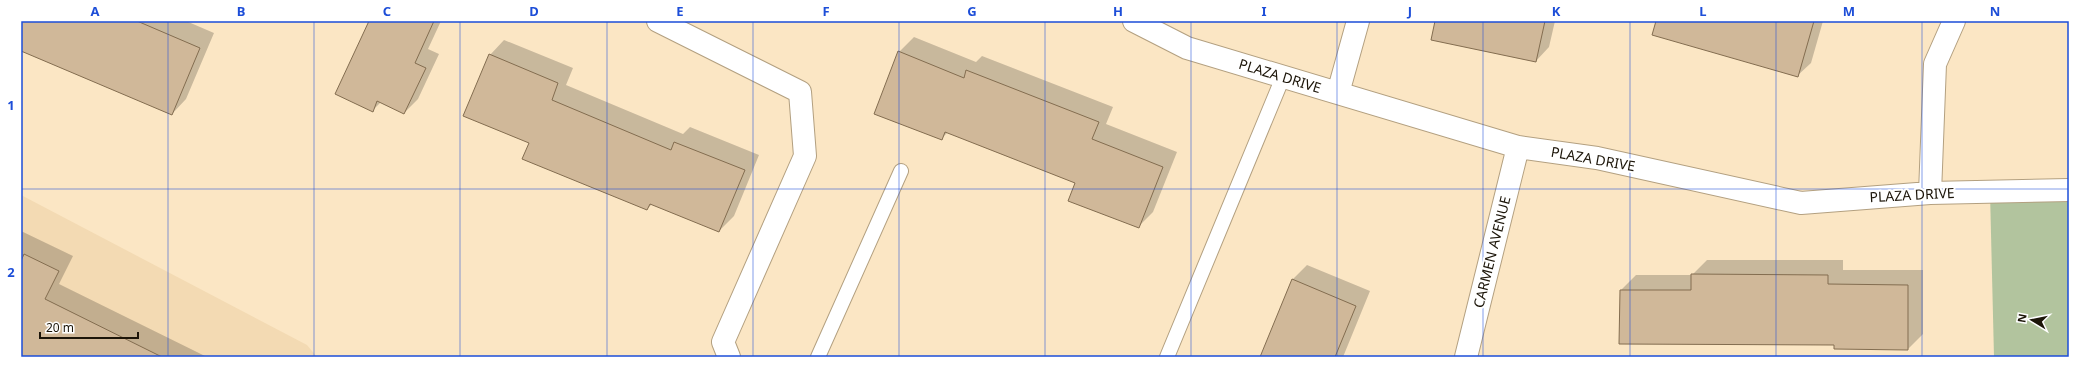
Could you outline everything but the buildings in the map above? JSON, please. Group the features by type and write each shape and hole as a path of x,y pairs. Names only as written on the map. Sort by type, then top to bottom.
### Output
{"street":[{"path":"658,21 800,92 805,156 723,342 729,357"},
{"name":"PLAZA DRIVE","path":"1134,21 1187,48 1518,147 1597,158 1801,202 1930,192 2069,190"},
{"path":"1338,93 1358,21"},
{"path":"1930,192 1935,64 1954,21"},
{"name":"CARMEN AVENUE","path":"1466,357 1518,147"}],"lane":[{"path":"1167,357 1283,77"},
{"path":"818,357 901,171"}],"shaded area":[{"path":"21,195 307,345 317,357 21,357"}],"green space":[{"path":"2069,190 2069,357 1994,357 1990,192"}]}
